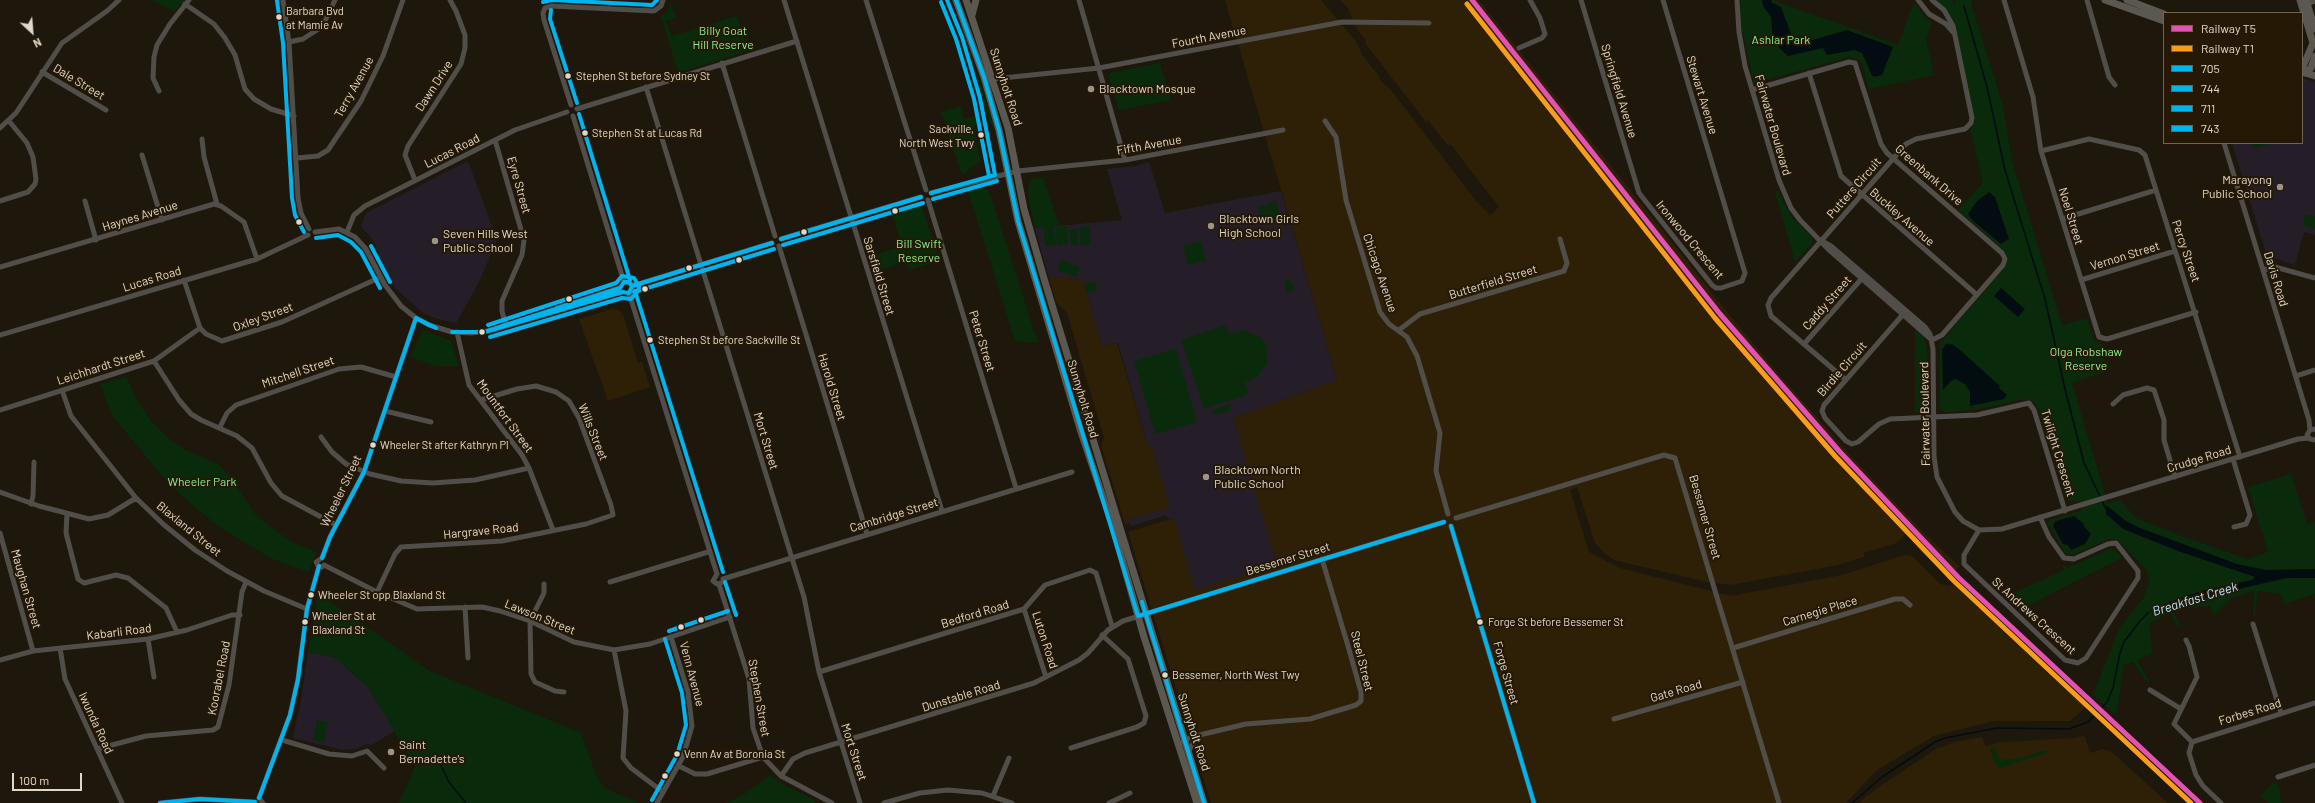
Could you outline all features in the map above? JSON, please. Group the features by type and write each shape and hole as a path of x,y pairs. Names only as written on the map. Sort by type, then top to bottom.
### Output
{"main road":[{"name":"Sunnyholt Road","path":"956,0 984,78 999,130 1018,221 1057,353 1114,531 1138,616 1204,803"},
{"name":"Sunnyholt Road","path":"966,0 1008,128 1018,171 1024,208 1044,282 1119,522 1145,614 1185,739 1185,752 1196,803"},
{"path":"972,17 976,0"},
{"path":"2105,0 2163,21"},
{"path":"2127,0 2163,14"},
{"path":"2303,2 2315,29"},
{"path":"2303,2 2312,40 2312,47 2306,69"},
{"path":"2306,69 2315,56"},
{"path":"2306,69 2315,76"}],"street":[{"path":"0,128 9,121 30,93 42,72 62,43 107,11 119,0"},
{"path":"283,0 289,42 299,202 301,213 309,229 308,235"},
{"path":"289,42 306,38 317,30 325,21 335,0"},
{"name":"Terry Avenue","path":"297,158 322,154 334,142 361,101 383,56 403,0"},
{"name":"Dawn Drive","path":"416,180 406,155 408,146 461,64 464,48 464,35 456,10 450,0"},
{"path":"577,109 571,105 544,20 543,13 545,8 552,6 654,11 661,6 663,0"},
{"name":"Sarsfield Street","path":"784,0 942,511"},
{"path":"866,0 926,190 932,193 932,197 928,200 921,196"},
{"path":"1079,0 1125,160"},
{"path":"1519,48 1544,36 1542,23 1530,0"},
{"name":"Springfield Avenue","path":"1581,0 1637,187"},
{"name":"Stewart Avenue","path":"1663,0 1721,196"},
{"name":"Fairwater Boulevard","path":"1736,0 1741,45 1752,90 1784,195 1800,220 1822,241 1831,246 1932,340 1934,456 1940,484 1959,516 1979,530"},
{"path":"1918,0 1928,14 1946,24 1953,33"},
{"name":"Putters Circuit","path":"1804,344 1771,316 1768,305 1772,298 1893,158 1910,141 1965,129 1971,123 1972,118 1953,33 1953,26 1949,16 1941,6 1932,0"},
{"name":"Noel Street","path":"2004,0 2033,96 2041,150 2097,334 2101,339 2107,339 2196,312"},
{"path":"2087,0 2109,77 2115,85"},
{"path":"2303,2 2315,1"},
{"path":"159,91 154,78 156,52 161,37 187,2 214,24 225,38 235,55 245,89 254,100 271,109 294,116"},
{"name":"Fourth Avenue","path":"993,79 1099,68 1342,22 1429,23"},
{"path":"577,109 797,41"},
{"name":"Greenbank Drive","path":"1752,90 1849,62 1855,63 1881,144 1893,158 2004,256 2003,265 1942,336 1932,340"},
{"path":"722,63 774,236 772,243"},
{"name":"Dale Street","path":"42,72 106,110"},
{"name":"Buckley Avenue","path":"1809,73 1839,172 1861,195 1977,295"},
{"name":"Mort Street","path":"646,87 804,597 819,672 860,803"},
{"path":"571,105 568,107 567,112 573,116 624,282 621,290"},
{"path":"573,116 576,114 577,109"},
{"name":"Lucas Road","path":"347,232 354,215 359,209 524,126 567,112"},
{"path":"0,201 28,192 35,184 36,179 34,162 27,143 9,121"},
{"name":"Chicago Avenue","path":"1324,121 1336,137 1346,200 1378,305 1386,321 1407,337 1415,351 1439,429 1440,444 1436,471 1448,514"},
{"name":"Fifth Avenue","path":"932,193 1018,171 1125,160 1283,130"},
{"path":"202,139 204,157 217,204 244,222 257,258"},
{"name":"Percy Street","path":"2041,150 2089,139 2139,150 2145,155 2196,312 2240,457"},
{"name":"Eyre Street","path":"495,140 524,240 522,255 502,300 502,311 506,326"},
{"name":"Davis Road","path":"2224,144 2296,376 2315,447"},
{"path":"142,155 162,220"},
{"name":"Ironwood Crescent","path":"1637,187 1641,196 1712,285 1719,288 1739,282 1746,276 1721,196"},
{"path":"774,236 781,239 851,219 921,196 922,192 926,190"},
{"path":"2062,219 2156,190"},
{"name":"Peter Street","path":"928,200 1016,488"},
{"path":"85,201 96,240"},
{"name":"Haynes Avenue","path":"0,267 217,204"},
{"path":"309,229 315,232 334,229 347,232 355,237 366,249 381,277 398,302 416,318 436,328 457,332 480,332 506,326 621,290 629,293"},
{"name":"Lucas Road","path":"0,335 257,258 308,235 313,236 315,232"},
{"path":"772,243 774,246 779,246 781,239"},
{"name":"Butterfield Street","path":"1399,330 1420,314 1564,272 1567,263 1560,239"},
{"path":"632,286 772,243"},
{"name":"Harold Street","path":"779,246 867,534"},
{"name":"Vernon Street","path":"2081,280 2175,251"},
{"path":"2263,270 2275,267 2315,278"},
{"name":"Oxley Street","path":"200,328 206,334 222,342 282,322 381,277"},
{"name":"Caddy Street","path":"1804,344 1863,277"},
{"path":"184,280 200,328"},
{"path":"624,282 629,282 632,286"},
{"path":"632,286 629,293 708,552 716,574 721,575 723,578 719,584"},
{"name":"Birdie Circuit","path":"1904,313 1824,405 1822,411 1824,418 1848,443 1858,442 1886,420 1933,417"},
{"name":"Wheeler Street","path":"322,566 325,561 322,558 336,525 364,472 416,318"},
{"name":"Leichhardt Street","path":"0,410 154,361 200,328"},
{"name":"Mountfort Street","path":"457,332 469,385 522,455 529,468 553,530"},
{"path":"1804,344 1846,380"},
{"path":"154,361 186,409 201,420 220,427 237,436 252,448 271,483 285,499 336,525"},
{"name":"Mitchell Street","path":"220,427 227,413 236,405 339,369 361,367 396,377"},
{"path":"2296,376 2315,370"},
{"name":"Wills Street","path":"481,400 517,389 536,386 556,392 569,400 579,418 611,505 613,515"},
{"path":"2113,404 2123,395 2147,388 2155,388 2164,420 2164,440 2175,477"},
{"name":"Blaxland Street","path":"62,390 71,416 136,498 180,538 219,566 246,582 307,609"},
{"name":"Twilight Crescent","path":"1933,417 1983,415 2023,403 2031,405 2065,511"},
{"path":"385,411 431,422"},
{"name":"Crudge Road","path":"2065,511 2312,434"},
{"path":"321,437 337,458 364,472 401,480 433,483 475,480 529,468"},
{"name":"Bessemer Street","path":"1456,518 1664,454 1671,455 1678,464 1779,803"},
{"path":"2233,459 2250,515 2246,524 2234,527"},
{"path":"31,504 33,496 34,462"},
{"name":"Cambridge Street","path":"723,578 1072,472"},
{"path":"1,494 31,504 84,518 100,518 112,514 136,498"},
{"path":"1979,530 1995,531 2065,511"},
{"path":"67,514 66,533 76,576 79,581 86,582 116,575 128,578 167,609 177,632"},
{"path":"1448,514 1453,514 1456,518 1452,526 1447,525 1444,522 1444,517 1448,514"},
{"name":"Hargrave Road","path":"377,592 395,554 401,546 502,541 586,524 613,515"},
{"name":"St Andrews Crescent","path":"1979,530 1964,555 1963,560 1966,566 2065,660 2078,663 2086,658 2138,578 2138,571 2116,543 2108,544 2074,559 2064,558 2049,537 2040,517"},
{"name":"Bessemer Street","path":"1138,616 1444,522"},
{"name":"Forge Street","path":"1452,526 1534,803"},
{"name":"Maughan Street","path":"0,533 33,651"},
{"path":"610,582 708,552"},
{"name":"Steel Street","path":"1185,739 1246,724 1310,719 1356,705 1361,701 1357,679 1322,559"},
{"path":"256,801 282,740 298,680 307,609 322,566"},
{"name":"Lawson Street","path":"322,566 417,609 482,607 530,621 574,642 614,650 632,648 671,637 730,617"},
{"name":"Bedford Road","path":"819,672 1024,609 1045,585 1092,570 1100,583 1112,626"},
{"name":"Stephen Street","path":"716,574 713,581 719,584 749,679 754,728 763,757 780,776 832,803"},
{"name":"Koorabel Road","path":"97,749 146,736 211,730 218,727 229,685 240,615 242,592 246,582"},
{"path":"544,584 544,592 530,621 532,678 555,691 564,692"},
{"name":"Carnegie Place","path":"1733,648 1894,599 1903,599 1910,605"},
{"path":"465,607 468,658"},
{"name":"Luton Road","path":"1024,609 1046,677"},
{"name":"Kabarli Road","path":"0,660 33,651 148,639 177,632 232,615 240,615"},
{"name":"Dunstable Road","path":"780,776 793,759 799,755 1017,690 1079,660 1088,654 1102,635 1112,626 1138,616"},
{"path":"2253,624 2280,713"},
{"path":"1071,748 1137,727 1144,723 1146,716 1128,659 1102,635"},
{"name":"Venn Avenue","path":"657,803 679,766 690,739 693,719 688,692 671,637"},
{"path":"148,639 154,677"},
{"path":"2186,640 2197,677 2174,724 2192,742 2188,748 2196,775 2203,786 2221,803"},
{"name":"Iwunda Road","path":"60,648 65,679 122,803"},
{"path":"614,650 626,711 623,758 631,768 663,792"},
{"name":"Gate Road","path":"1614,719 1743,682"},
{"path":"2150,690 2181,709"},
{"name":"Forbes Road","path":"2192,742 2315,703"},
{"path":"1185,752 1200,736"},
{"path":"282,740 329,754 352,756 367,751 384,768"},
{"path":"679,766 696,774 707,774 763,757"},
{"path":"993,796 1009,758"},
{"path":"2278,777 2315,765"},
{"path":"884,803 903,797 935,791 972,791 993,796 1012,803"},
{"path":"1109,803 1130,793"},
{"path":"160,803 191,801 256,801 263,803"}],"shaded area":[{"path":"1225,0 1321,0 1355,40 1363,56 1379,76 1379,79 1391,90 1477,202 1490,215 1499,207 1451,145 1448,146 1428,120 1426,122 1365,43 1366,41 1356,28 1348,8 1340,0 1479,0 1724,308 1782,378 1852,457 1925,534 1960,567 1948,575 1922,553 1906,534 1896,543 1864,553 1864,557 1838,565 1731,585 1707,582 1614,560 1605,554 1595,543 1577,487 1570,490 1589,552 1620,568 1731,596 1842,575 1904,555 1912,556 1940,584 1949,586 1954,584 2086,707 2070,721 1994,721 1934,736 1877,770 1846,803 1211,803 1128,532 1174,518 1276,565 1233,418 1337,380"},
{"name":"Marayong Public School","path":"2303,78 2315,82 2315,235 2304,232 2295,265 2267,256 2232,144 2303,144"},
{"name":"Seven Hills West Public School","path":"468,161 497,240 478,284 456,323 438,319 423,313 395,288 388,276 374,242 361,226 366,213"},
{"path":"1149,162 1165,213 1281,191 1337,380 1233,418 1277,565 1195,590 1174,518 1168,519 1166,515 1131,526 1130,523 1125,524 1124,521 1170,508 1152,446 1148,447 1118,343 1102,345 1083,280 1048,276 1035,228 1122,220 1107,169 1135,166"},
{"path":"1048,276 1083,280 1102,345 1117,343 1148,447 1152,446 1171,508 1124,521 1101,446 1104,438 1067,313 1056,302"},
{"path":"612,309 618,310 623,314 638,363 642,362 650,387 608,401 579,319"},
{"path":"308,652 334,657 368,687 395,731 371,745 366,744 356,749 342,750 293,738 301,700"},
{"path":"2082,736 2085,737 2090,753 2103,749 2112,752 2168,803 1858,803 1877,788 1936,749 1954,742 1982,737 1986,746 2002,742 2074,738"}],"green space":[{"path":"151,0 184,0 175,11"},
{"name":"Ashlar Park","path":"1741,0 1773,0 1898,45 1914,2 1923,15 1932,23 1926,39 1934,75 1869,89 1862,64 1859,60 1849,57 1754,83 1740,20"},
{"name":"Olga Robshaw Reserve","path":"1935,0 1952,0 1954,6 1956,0 1972,0 1971,3 2003,106 2012,161 2062,325 2087,318 2094,340 2103,345 2105,372 2072,383 2108,504 2120,500 2136,518 2181,536 2248,559 2268,552 2248,487 2291,474 2307,524 2315,522 2315,594 2284,604 2281,594 2258,591 2255,616 2253,615 2254,591 2232,598 2214,615 2210,606 2179,609 2173,612 2180,625 2177,626 2170,613 2149,623 2152,654 2137,660 2149,681 2146,681 2133,662 2124,665 2116,716 2093,695 2119,629 2144,597 2149,582 2147,570 2116,539 2108,539 2073,555 2065,553 2048,524 2050,520 2082,510 2079,501 2070,501 2066,498 2038,409 2034,401 2024,399 1974,410 1944,412 1940,408 1940,343 2006,266 2008,258 2002,249 1958,210 1983,183 1970,129 1975,121 1953,21 1944,7"},
{"name":"Billy Goat Hill Reserve","path":"671,2 676,18 666,21 672,36 737,16 748,51 678,73 661,16 667,12"},
{"path":"1160,63 1171,100 1119,110 1109,78 1110,73"},
{"path":"977,77 979,77 993,123 1000,158 997,159 999,155 992,124 990,124"},
{"path":"960,106 964,119 978,115 974,130 980,161 962,175 941,112"},
{"path":"2251,144 2270,144 2253,149"},
{"path":"1043,177 1059,226 1054,227 1056,245 1045,246 1043,227 1035,228 1030,206 1028,191 1030,179"},
{"path":"981,187 989,191 1038,343 1015,341 968,191"},
{"path":"1778,191 1790,215 1812,238 1812,243 1795,262 1775,192"},
{"path":"1276,201 1282,219 1271,222 1266,204"},
{"name":"Bill Swift Reserve","path":"919,205 922,206 939,261 909,270 906,262 873,272 868,257 903,246 891,213"},
{"path":"1265,205 1270,220 1262,223 1258,207"},
{"path":"2306,214 2315,216 2315,229 2303,225"},
{"path":"1067,226 1068,244 1057,245 1056,227"},
{"path":"1089,226 1091,245 1081,246 1079,227"},
{"path":"1077,229 1078,245 1071,245 1069,230"},
{"path":"1201,241 1203,250 1198,252 1203,251 1206,260 1188,265 1183,246"},
{"path":"1061,260 1080,267 1076,277 1057,270"},
{"path":"1290,279 1294,291 1287,293 1284,281"},
{"path":"1089,282 1093,282 1095,283 1095,291 1089,292 1086,289 1086,285"},
{"path":"1226,325 1229,334 1243,330 1260,337 1267,348 1267,364 1257,377 1245,382 1249,394 1204,409 1181,340"},
{"path":"1918,329 1924,337 1927,349 1927,409 1924,411 1915,412 1915,331"},
{"path":"422,330 451,341 459,366 436,366 410,357"},
{"path":"1176,349 1197,422 1155,434 1134,361"},
{"name":"Wheeler Park","path":"126,377 138,402 151,421 167,437 186,450 218,464 230,476 255,514 292,542 316,552 309,572 270,558 218,526 184,498 158,471 112,415 100,384"},
{"path":"1230,404 1231,410 1214,415 1212,411"},
{"path":"2110,549 2115,550 2122,558 2019,610 2005,597 2064,570 2062,566 2064,565 2067,568"},
{"path":"318,593 430,671 581,733 596,775 605,788 639,803 399,803 415,767 368,687 334,657 308,652"},
{"path":"317,720 328,722 324,742 313,740"},
{"path":"1992,748 1995,748 1998,757 2004,760 2021,758 2043,750 2049,752 1998,769 1990,751"},
{"path":"770,775 784,785 815,800 814,803 726,803 743,795"},
{"path":"2272,783 2279,785 2281,803 2268,803 2261,796"}],"water":[{"path":"1762,0 1772,0 1771,2 1781,7 1795,45 1847,30 1893,47 1882,75 1874,77 1862,53 1854,50 1827,55 1823,48 1788,56 1773,42 1771,17 1763,6"},
{"path":"1989,192 1995,197 2009,239 2001,244 1972,220 1968,214 1977,201"},
{"path":"2001,288 2025,309 2018,317 1994,296"},
{"path":"1947,343 1950,345 1952,344 1960,350 2000,386 1999,388 2007,395 2004,399 1970,406 1970,392 1965,384 1956,379 1951,381 1943,390 1942,349"},
{"path":"2106,505 2126,521 2140,528 2237,564 2266,570 2315,569 2315,578 2287,578 2203,597 2147,613 2167,603 2201,591 2252,580 2255,577 2178,551 2123,529 2106,514"},
{"path":"2074,516 2084,524 2083,525 2091,534 2085,544 2071,550 2068,545 2063,544 2053,526 2056,521"}],"waterway":[{"path":"1964,6 1987,87 2005,170 2045,299 2065,389 2084,463 2106,509"},
{"name":"Breakfast Creek","path":"1852,803 1882,777 1935,742 1945,738 1997,728 2069,729 2088,722 2107,702 2113,688 2120,653 2124,642 2148,613"},
{"name":"Breakfast Creek","path":"435,753 449,782 466,803"}],"rail line":[{"name":"T5","path":"1472,0 1720,314 1840,452 1958,577 2200,803"},
{"name":"T1","path":"1467,4 1715,318 1835,456 1954,581 2191,803"}],"transit line":[{"name":"743","path":"543,2 552,0 652,5 657,0"},
{"name":"705","path":"947,0 962,37 980,98 995,175"},
{"name":"744","path":"956,0 984,77 999,130 1018,221 1138,616 1444,522"},
{"name":"711","path":"277,1 283,43 292,198 295,215 304,232"},
{"name":"711","path":"941,2 956,39 974,99 989,176"},
{"name":"743","path":"551,10 550,19 577,103"},
{"name":"743","path":"579,114 630,280"},
{"name":"705","path":"931,193 995,175"},
{"name":"711","path":"933,199 997,181"},
{"name":"705","path":"781,239 921,197"},
{"name":"711","path":"783,245 923,203"},
{"name":"711","path":"316,238 338,235 351,242 361,252 380,288"},
{"name":"705","path":"632,286 772,243"},
{"name":"711","path":"371,246 390,282"},
{"name":"711","path":"634,292 774,249"},
{"name":"711","path":"488,325 616,283 622,276 634,278 639,286 638,291 631,299 622,298 490,337"},
{"name":"705","path":"624,282 629,282 632,286 629,293 622,292 484,332 620,288 624,282"},
{"name":"743","path":"635,291 723,572"},
{"name":"705","path":"416,318 436,328 429,325 416,318"},
{"name":"705","path":"322,558 330,537 364,472 416,318"},
{"name":"705","path":"452,332 484,332"},
{"name":"705","path":"452,332 484,332"},
{"name":"744","path":"1451,526 1534,803"},
{"name":"705","path":"259,798 290,715 298,679 307,609 319,566"},
{"name":"743","path":"725,582 736,615"},
{"name":"744","path":"1142,602 1204,803"},
{"name":"743","path":"669,631 728,611"},
{"name":"743","path":"652,800 677,755 686,725 682,693 665,639"},
{"name":"705","path":"160,803 200,799 255,802"}],"place":[{"name":"Barbara Bvd at Mamie Av","path":"279,17"},
{"name":"Stephen St before Sydney St","path":"568,76"},
{"name":"Blacktown Mosque","path":"1091,89"},
{"name":"Stephen St at Lucas Rd","path":"585,133"},
{"name":"Sackville, North West Twy","path":"981,135"},
{"name":"Marayong Public School","path":"2280,187"},
{"name":"Blacktown Girls High School","path":"1211,226"},
{"name":"Seven Hills West Public School","path":"435,241"},
{"name":"Stephen St before Sackville St","path":"650,340"},
{"name":"Wheeler St after Kathryn Pl","path":"373,445"},
{"name":"Blacktown North Public School","path":"1206,477"},
{"name":"Wheeler St opp Blaxland St","path":"311,595"},
{"name":"Wheeler St at Blaxland St","path":"305,622"},
{"name":"Forge St before Bessemer St","path":"1480,622"},
{"name":"Bessemer, North West Twy","path":"1165,675"},
{"name":"Saint Bernadette's","path":"391,752"},
{"name":"Venn Av at Boronia St","path":"677,754"}]}
